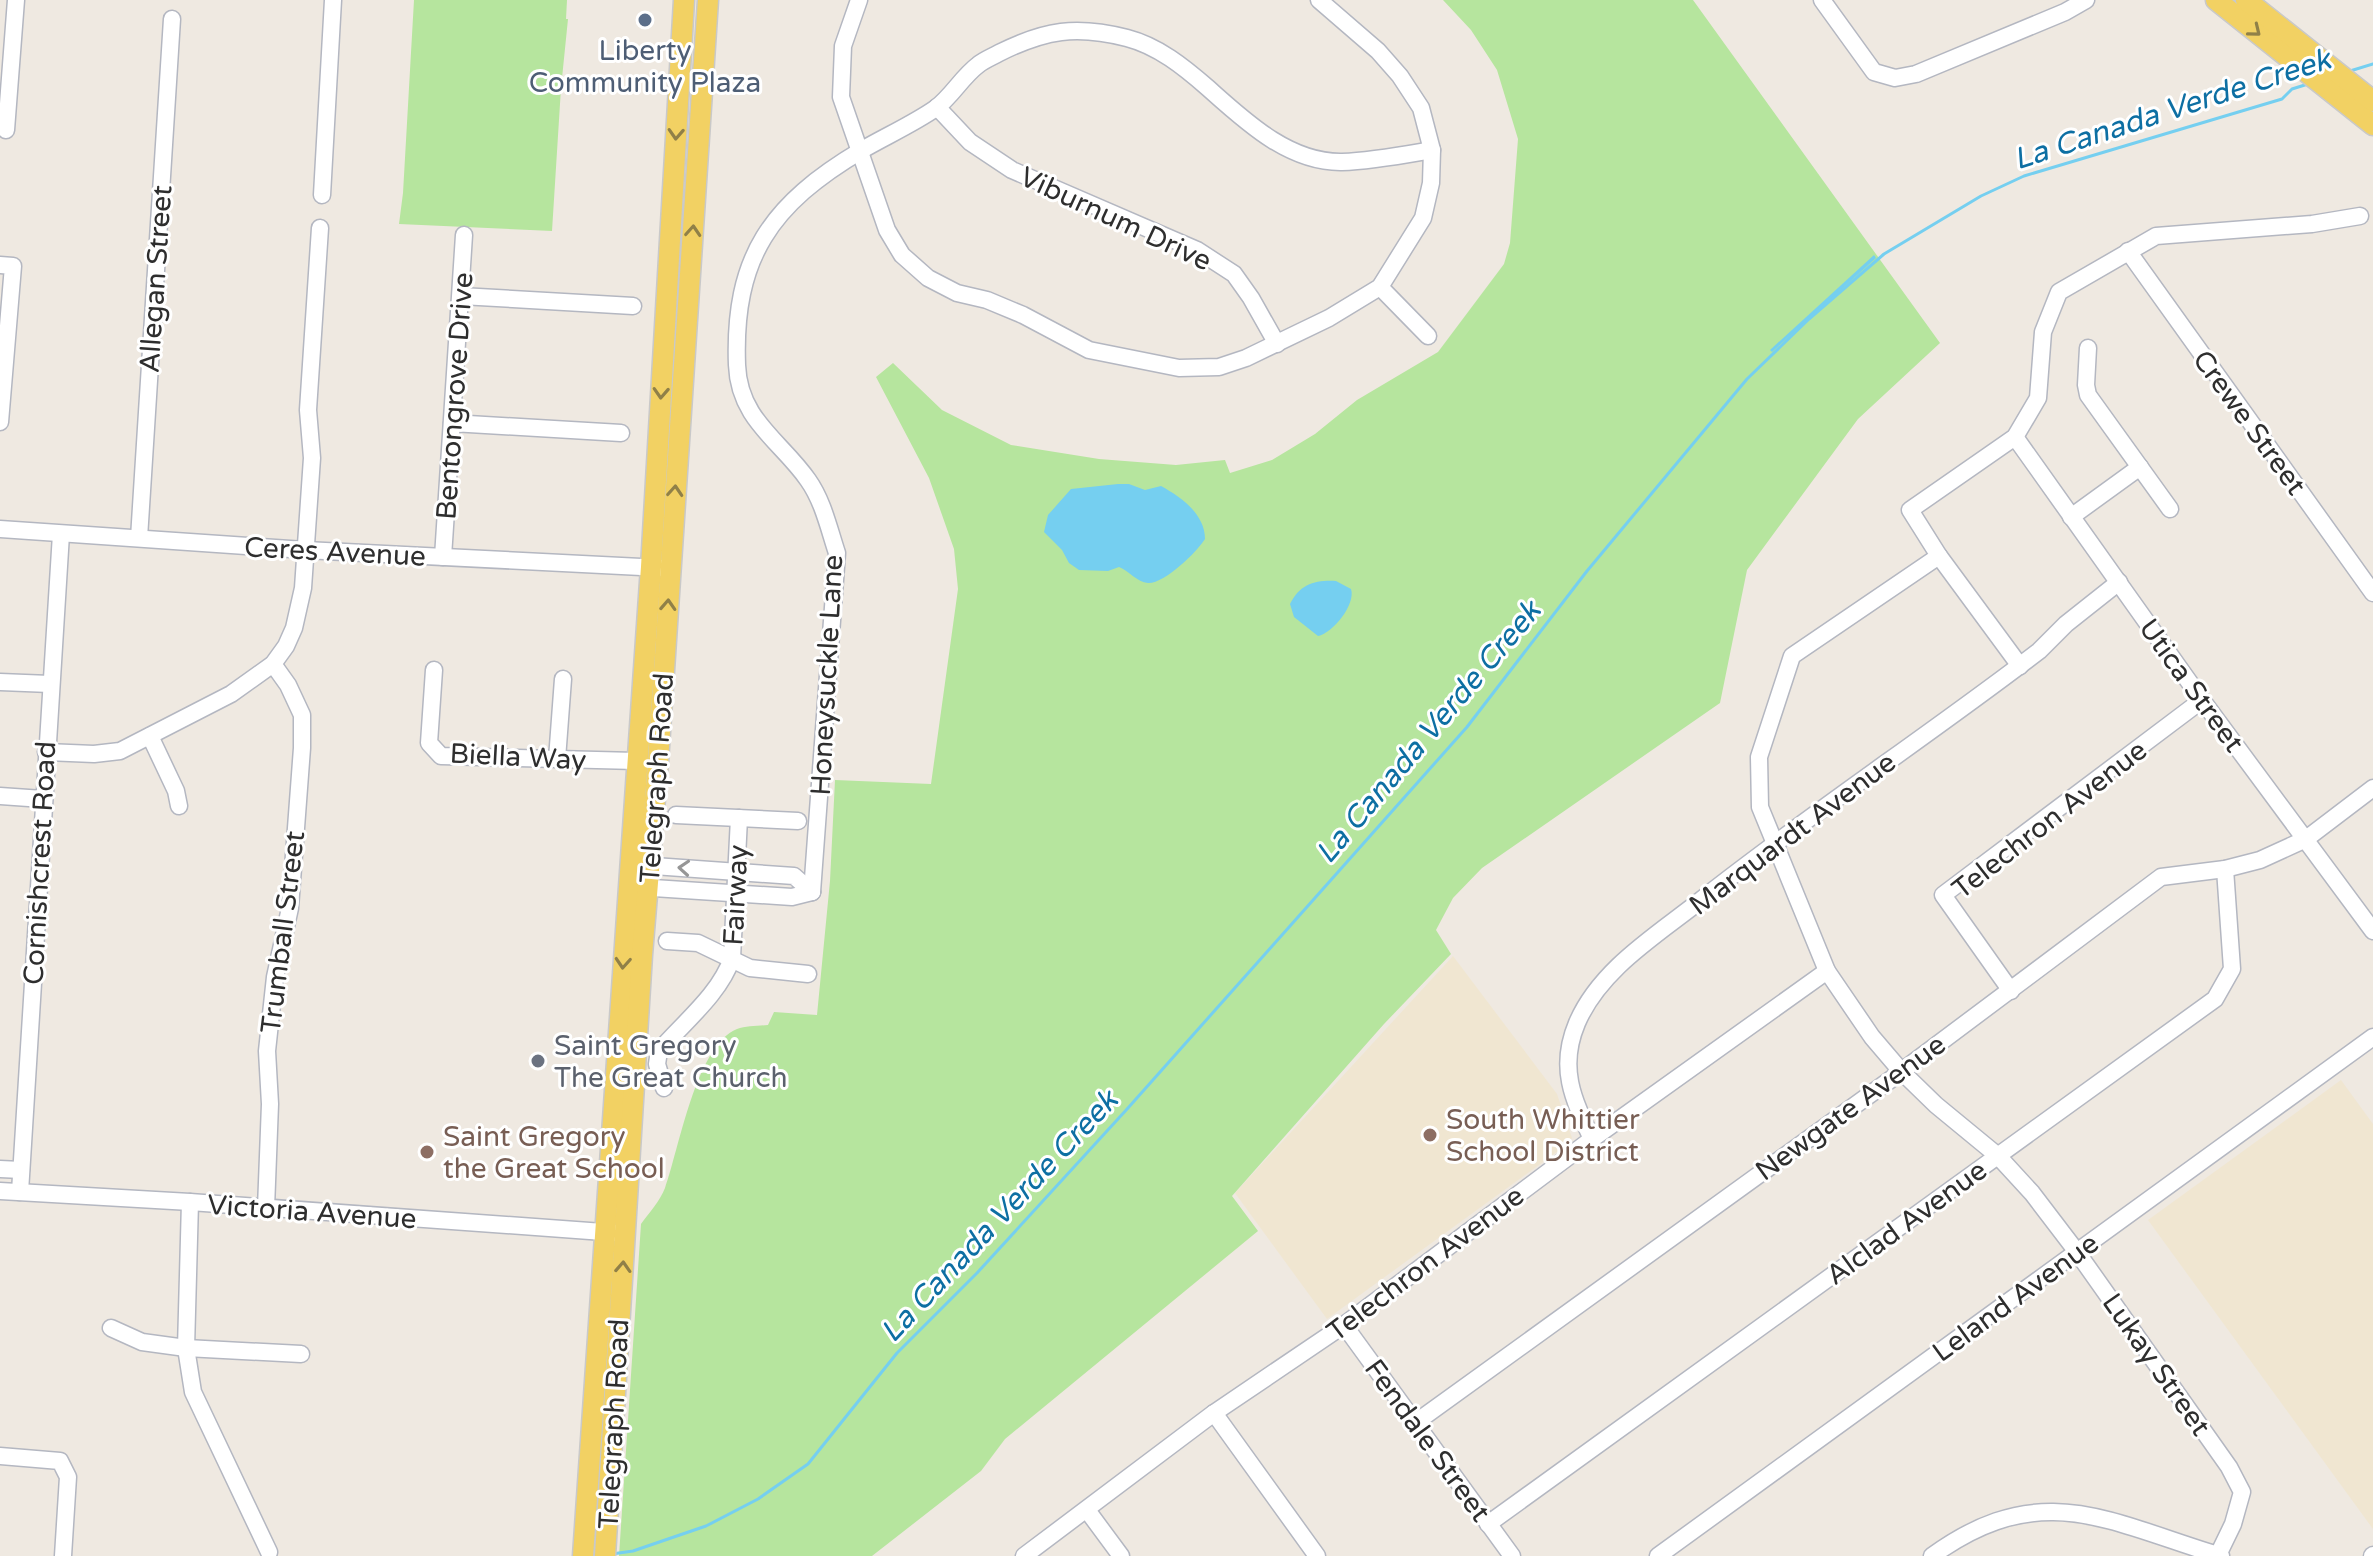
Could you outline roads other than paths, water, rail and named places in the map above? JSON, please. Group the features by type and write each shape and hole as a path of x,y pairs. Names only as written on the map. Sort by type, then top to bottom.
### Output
{"main road":[{"name":"Telegraph Road","path":"639,865 636,761 660,568 684,0"},
{"name":"Telegraph Road","path":"583,1556 615,1233 660,568 708,0"},
{"path":"2216,0 2373,125"},
{"path":"2246,0 2373,101"},
{"name":"Telegraph Road","path":"605,1556 609,1512 615,1233"}],"street":[{"path":"6,130 16,0"},
{"path":"322,195 333,0"},
{"path":"859,0 843,46 841,97 887,230 902,255 928,278 957,293 987,300 1023,315 1089,350 1179,368 1219,367 1277,344 1329,318 1380,287 1423,218 1431,183 1432,150 1421,108 1400,76 1378,51 1319,0"},
{"path":"1822,0 1874,72 1895,78 1916,74 2065,12 2086,0"},
{"name":"Allegan Street","path":"139,538 172,19"},
{"name":"Honeysuckle Lane","path":"812,892 837,553 825,515 809,480 762,430 745,399 737,369 737,325 743,285 755,250 774,220 817,180 860,151 937,107 978,65 1030,37 1075,30 1128,38 1164,53 1265,136 1290,150 1340,162 1432,150"},
{"name":"Viburnum Drive","path":"937,107 970,142 1012,170 1197,250 1234,274 1277,344"},
{"path":"2020,666 1939,556 1910,510 2015,437 2038,398 2043,332 2059,292 2156,236 2312,224 2360,216"},
{"path":"46,752 94,754 120,751 231,694 273,664 286,646 294,628 303,588 312,458 308,410 320,228"},
{"name":"Bentongrove Drive","path":"443,557 464,235"},
{"name":"Crewe Street","path":"2128,251 2373,593"},
{"path":"0,422 6,265"},
{"path":"1380,287 1428,336"},
{"path":"461,296 633,306"},
{"path":"2088,348 2088,395 2170,509"},
{"path":"452,423 621,433"},
{"name":"Utica Street","path":"2015,437 2202,700 2373,931"},
{"path":"2071,517 2140,467"},
{"name":"Ceres Avenue","path":"0,529 305,550 660,568"},
{"name":"Cornishcrest Road","path":"20,1192 61,534"},
{"name":"Lukay Street","path":"1939,556 1792,656 1759,757 1760,807 1827,971 1872,1037 1901,1071 1936,1105 1998,1156 2032,1193 2229,1467 2242,1492 2233,1524 2210,1554"},
{"name":"Marquardt Avenue","path":"1592,1139 1572,1096 1568,1062 1577,1024 1596,992 1622,962 1774,843 2020,666 2119,582"},
{"name":"Trumball Street","path":"266,1208 270,1104 267,1051 275,977 290,908 302,748 302,715 288,685 273,664"},
{"name":"Biella Way","path":"434,670 429,743 441,756 636,761"},
{"path":"557,759 563,679"},
{"path":"0,682 50,684"},
{"name":"Telechron Avenue","path":"2011,991 1943,895 2202,700"},
{"path":"150,736 176,791 179,806"},
{"name":"Newgate Avenue","path":"1415,1423 2011,991 2161,877 2225,869 2260,860 2306,839 2373,788"},
{"path":"0,796 43,799"},
{"path":"676,815 798,821"},
{"name":"Fairway","path":"664,1088 657,1064 659,1051 717,986 732,959 739,818"},
{"path":"639,865 794,876 812,892"},
{"name":"Alclad Avenue","path":"1488,1524 2215,999 2232,969 2225,869"},
{"path":"638,887 792,897 812,892"},
{"path":"667,941 698,943 750,968 808,974"},
{"name":"Telechron Avenue","path":"1024,1556 1214,1413 1344,1325 1592,1139 1827,971"},
{"name":"Leland Avenue","path":"1658,1556 2373,1037"},
{"path":"0,1169 21,1170"},
{"name":"Victoria Avenue","path":"0,1191 615,1233"},
{"path":"190,1202 186,1348 193,1392 269,1552"},
{"name":"Fendale Street","path":"1344,1325 1512,1556"},
{"path":"111,1328 142,1342 186,1348 301,1354"},
{"path":"1214,1413 1317,1556"},
{"path":"0,1456 60,1461 68,1477 63,1556"},
{"path":"1087,1510 1121,1556"},
{"path":"1932,1556 1965,1533 1983,1525 2023,1513 2053,1510 2086,1514 2210,1554"}],"water":[{"path":"1874,255 1876,258 1772,352 1770,350"},
{"path":"1118,484 1145,490 1161,486 1184,501 1201,522 1205,539 1201,545 1180,566 1155,582 1140,581 1119,567 1108,571 1079,570 1069,563 1062,550 1044,532 1048,515 1071,489"},
{"path":"1336,581 1351,589 1350,602 1336,624 1318,636 1294,617 1290,604 1298,592 1309,585"}],"waterway":[{"name":"La Canada Verde Creek","path":"2350,71 2373,64"},
{"name":"La Canada Verde Creek","path":"612,1554 633,1551 706,1526 758,1499 808,1464 897,1353 977,1273 1128,1108 1467,727 1587,571 1747,379 1809,319 1884,254 1981,196 2024,176 2282,99 2292,89 2308,84"}],"place":[{"name":"Liberty Community Plaza","path":"645,20"},
{"name":"Saint Gregory The Great Church","path":"538,1061"},
{"name":"South Whittier School District","path":"1430,1135"},
{"name":"Saint Gregory the Great School","path":"427,1152"}]}
